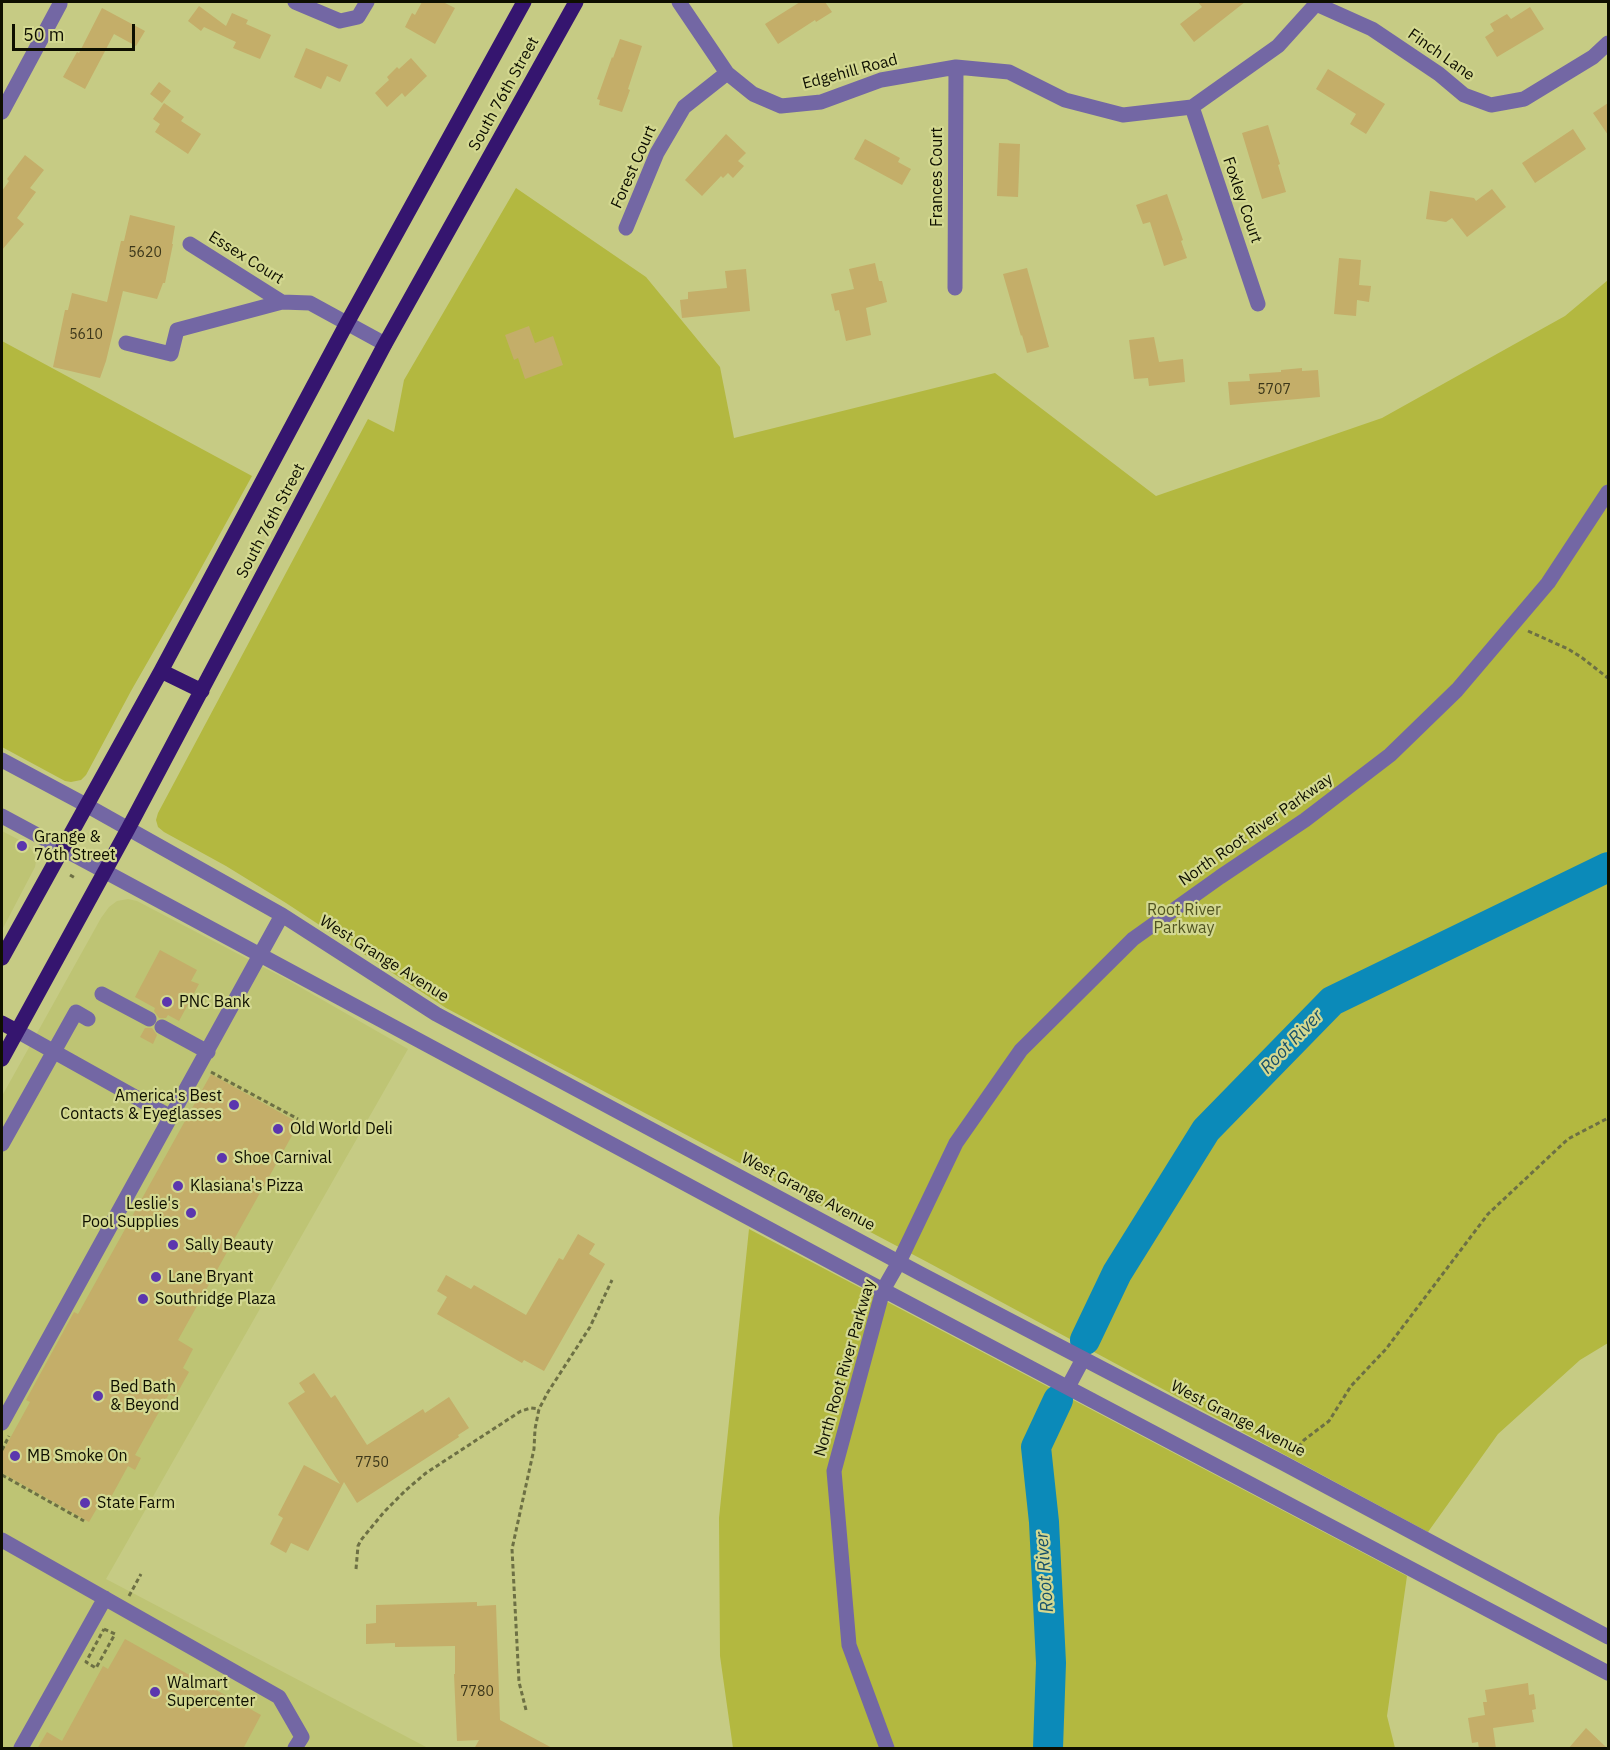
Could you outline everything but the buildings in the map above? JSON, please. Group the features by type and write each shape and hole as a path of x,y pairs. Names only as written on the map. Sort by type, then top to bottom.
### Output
{"main road":[{"name":"South 76th Street","path":"2,958 162,671 347,323 524,2"},
{"name":"South 76th Street","path":"2,1059 202,692 386,344 576,2"},
{"path":"162,671 202,692"},
{"path":"2,1023 17,1031"}],"street":[{"path":"2,112 60,2"},
{"path":"295,2 340,21 358,17 367,2"},
{"name":"Edgehill Road","path":"679,2 728,73 753,94 782,106 821,102 881,80 956,67 1009,72 1065,100 1123,115 1192,107 1278,46 1316,3"},
{"name":"Finch Lane","path":"1316,3 1371,29 1439,74 1464,95 1491,105 1524,99 1593,57 1608,43"},
{"name":"Frances Court","path":"955,288 956,67"},
{"name":"Forest Court","path":"626,228 657,153 684,107 728,73"},
{"name":"Foxley Court","path":"1192,107 1258,304"},
{"name":"Essex Court","path":"190,244 282,302"},
{"name":"Essex Court","path":"126,343 171,354 177,330 282,302 310,303 386,344"},
{"name":"North Root River Parkway","path":"887,1749 849,1645 834,1471 883,1290 899,1262 956,1143 1021,1050 1133,939 1305,820 1390,755 1457,690 1548,583 1608,492"},
{"name":"West Grange Avenue","path":"2,760 282,915 436,1014 1608,1637"},
{"path":"2,816 883,1290 1608,1673"},
{"path":"6,1429 6,1405 208,1052 282,915"},
{"path":"102,994 208,1052"},
{"path":"2,1144 76,1012 88,1018"},
{"path":"17,1031 171,1117"},
{"path":"1068,1387 1083,1359"},
{"path":"2,1540 279,1697 302,1737 295,1749"},
{"path":"21,1749 105,1598"}],"path":[{"path":"1513,625 1568,649 1608,678"},
{"path":"70,875 75,878"},
{"path":"205,1081 210,1071 298,1119"},
{"path":"1285,1464 1304,1440 1329,1421 1351,1386 1386,1349 1488,1214 1568,1139 1608,1118"},
{"path":"526,1710 519,1682 512,1549 534,1449 539,1409 553,1383 590,1327 612,1280"},
{"path":"356,1569 358,1546 384,1512 406,1490 426,1473 521,1411 531,1408 539,1409"},
{"path":"2,1450 6,1429"},
{"path":"2,1475 84,1521"},
{"path":"127,1600 141,1574"},
{"path":"110,1631 114,1624"},
{"path":"105,1629 110,1631 115,1634 96,1668 86,1662 105,1629"}],"shaded area":[{"path":"2,831 27,844 34,853 36,861 2,930"},
{"path":"128,899 137,901 286,979 408,1049 106,1579 428,1748 2,1748 2,1096 101,918 117,901"}],"green space":[{"name":"Root River Parkway","path":"516,188 646,277 720,367 734,438 995,373 1156,496 1382,418 1565,316 1608,280 1608,1343 1580,1360 1498,1434 1428,1532 929,1263 446,1008 286,903 158,827 156,820 158,813 368,419 394,432 404,380"},
{"path":"2,341 252,476 86,775 81,780 71,782 65,781 2,747"},
{"path":"749,1229 1407,1576 1387,1716 1395,1748 733,1748 720,1656 719,1518"}],"waterway":[{"name":"Root River","path":"1085,1340 1117,1273 1206,1130 1332,1001 1608,867"},
{"name":"Root River","path":"1048,1748 1051,1663 1044,1522 1036,1447 1058,1400"}],"place":[{"name":"Grange & 76th Street","path":"22,846"},
{"name":"PNC Bank","path":"167,1002"},
{"name":"America's Best Contacts & Eyeglasses","path":"234,1105"},
{"name":"Old World Deli","path":"278,1129"},
{"name":"Shoe Carnival","path":"222,1158"},
{"name":"Klasiana's Pizza","path":"178,1186"},
{"name":"Leslie's Pool Supplies","path":"191,1213"},
{"name":"Sally Beauty","path":"173,1245"},
{"name":"Lane Bryant","path":"156,1277"},
{"name":"Southridge Plaza","path":"143,1299"},
{"name":"Bed Bath & Beyond","path":"98,1396"},
{"name":"MB Smoke On","path":"15,1456"},
{"name":"State Farm","path":"85,1503"},
{"name":"Walmart Supercenter","path":"155,1692"}]}
